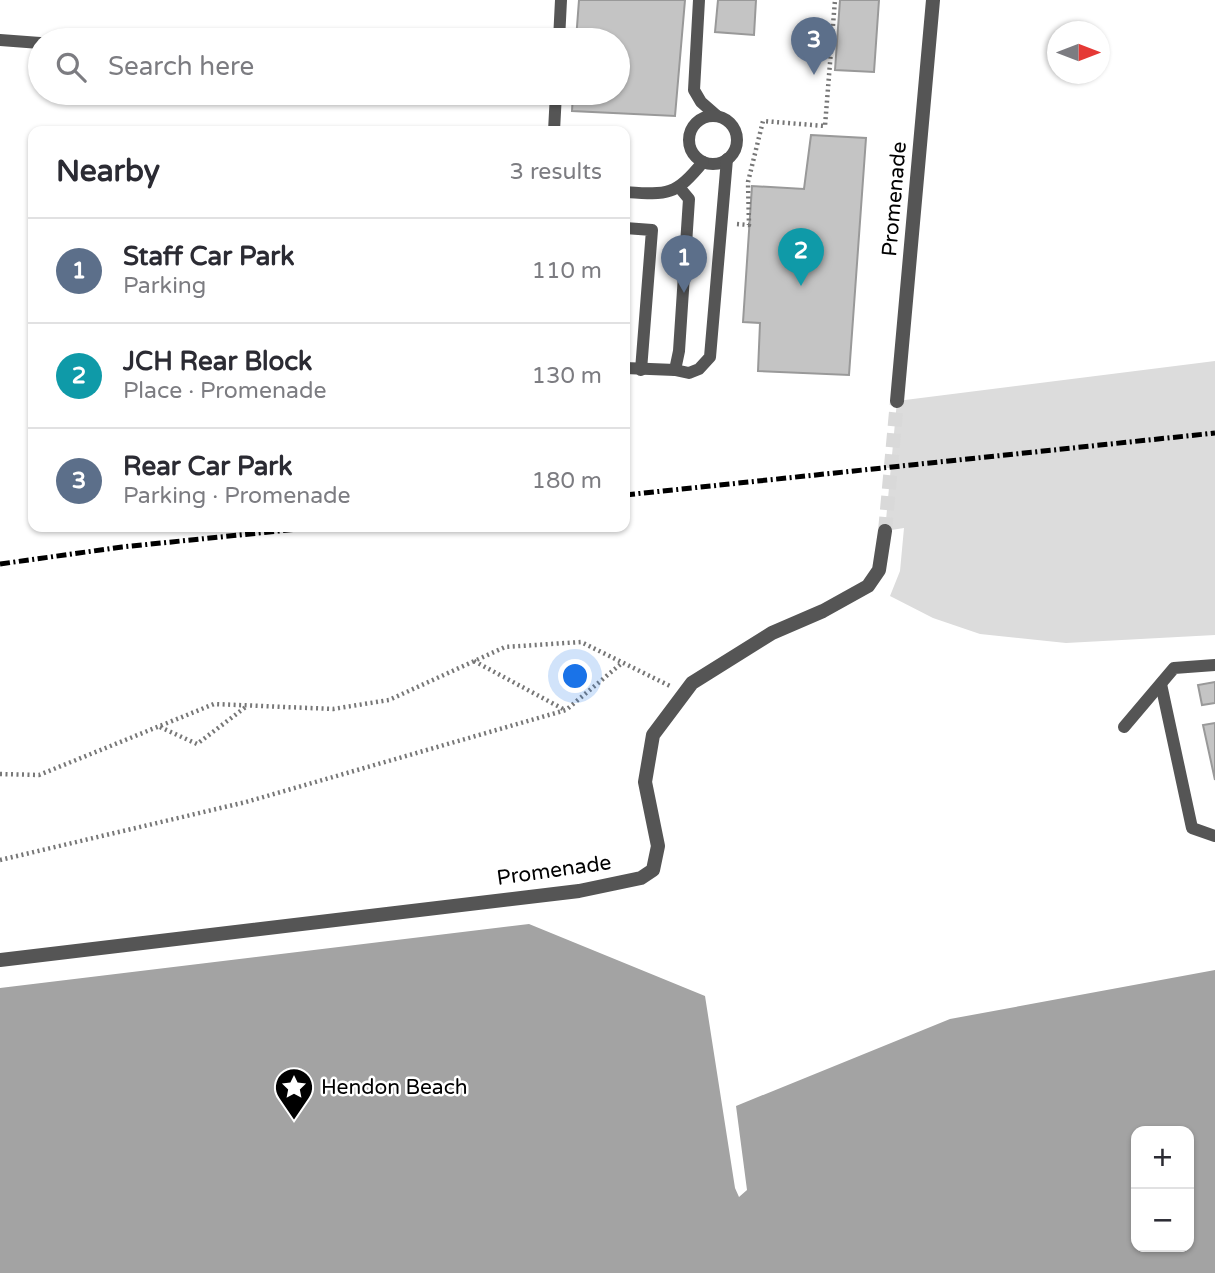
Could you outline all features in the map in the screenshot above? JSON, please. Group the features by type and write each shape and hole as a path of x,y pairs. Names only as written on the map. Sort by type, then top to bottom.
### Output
{"street":[{"name":"Promenade","path":"897,401 933,0"},
{"name":"Promenade","path":"0,960 579,891 641,878 653,870 658,846 645,782 653,735 692,683 772,633 823,611 868,586 879,570 885,531"}],"lane":[{"path":"560,28 561,0"},
{"path":"699,0 694,90 701,102 730,123 737,136 735,149 727,159 716,164 703,162 692,152 689,145 691,130 701,119 717,116"},
{"path":"0,40 28,42"},
{"path":"554,126 555,105"},
{"path":"630,369 689,373 699,369 710,357 727,159"},
{"path":"630,192 663,194 679,187 703,162"},
{"path":"675,370 679,351 689,199 679,187"},
{"path":"630,228 652,230 641,370"},
{"path":"1124,727 1174,668 1215,665"},
{"path":"1161,684 1192,828 1215,836"}],"path":[{"path":"723,223 749,225 748,183 763,121 825,125 835,0"},
{"path":"0,774 39,775 214,704 333,709 389,699 505,647 581,642 667,684 683,695"},
{"path":"474,661 566,710"},
{"path":"0,860 246,802 566,710 622,663"},
{"path":"160,727 197,744 248,706"}],"shaded area":[{"path":"1215,361 1215,635 1066,643 980,634 933,618 890,596 900,571 904,528 885,531 897,401"},
{"path":"529,924 705,996 735,1188 739,1197 747,1190 736,1106 950,1019 1215,970 1215,1273 0,1273 0,988"}],"building":[{"path":"579,0 685,0 675,116 572,111 572,105 630,105 630,28 577,28"},
{"path":"718,0 756,0 754,35 715,32"},
{"path":"840,0 879,0 874,72 835,70"},
{"path":"811,135 866,138 849,375 758,371 760,323 743,322 752,186 804,189"},
{"path":"1215,682 1215,703 1202,705 1198,685"},
{"path":"1215,723 1215,780 1203,725"}],"tunnel":[{"path":"885,531 897,401"}],"railway":[{"path":"630,494 1215,433"},
{"path":"0,564 122,547 269,532"}],"place":[{"name":"Rear Car Park","path":"814,75"},
{"name":"JCH Rear Block","path":"801,286"},
{"name":"Staff Car Park","path":"684,293"},
{"name":"Hendon Beach","path":"294,1121"}]}
